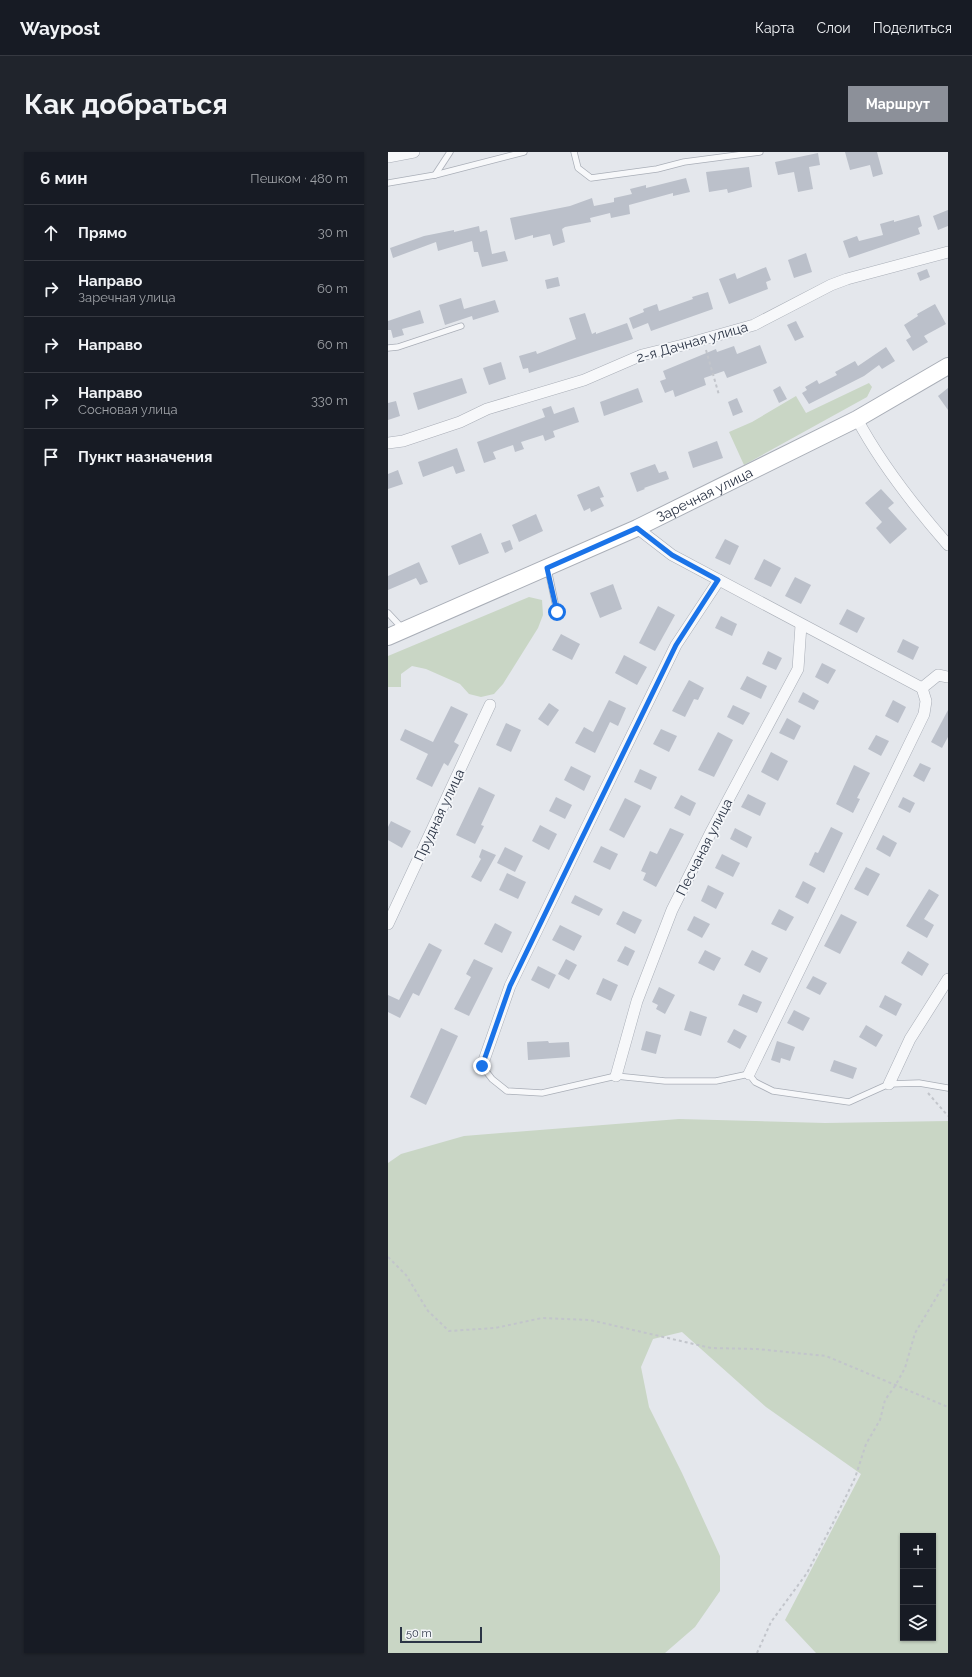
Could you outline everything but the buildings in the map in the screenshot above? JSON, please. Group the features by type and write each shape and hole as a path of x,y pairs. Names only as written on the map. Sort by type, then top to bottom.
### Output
{"main road":[{"name":"Заречная улица","path":"388,637 637,528 857,418 948,366"}],"street":[{"path":"388,157 414,152"},
{"name":"2-я Дачная улица","path":"388,443 403,441 460,422 487,409 584,380 642,355 702,340 766,320 831,285 848,279 948,252"},
{"path":"857,418 872,447 929,523 948,545"},
{"path":"637,528 672,555 801,625 922,688 926,701 924,714 749,1074"},
{"path":"482,1066 510,986 676,645 718,580"},
{"name":"Песчаная улица","path":"616,1076 637,1001 672,910 712,830 798,669 801,625"},
{"path":"922,688 938,675 948,677"},
{"name":"Прудная улица","path":"388,924 490,705"},
{"path":"889,1084 910,1039 948,979"}],"lane":[{"path":"435,175 450,152"},
{"path":"388,183 435,175 524,152"},
{"path":"574,152 578,168 591,178 657,169 684,162 760,152"},
{"path":"388,348 398,347 461,326"},
{"path":"547,568 557,612"},
{"path":"388,613 405,630"},
{"path":"482,1066 492,1079 507,1091 542,1092 616,1076 665,1081 716,1081 749,1074 755,1082 773,1091 849,1102 889,1084 919,1082 948,1088"}],"path":[{"path":"702,340 719,395"},
{"path":"919,1082 948,1116"},
{"path":"388,1257 406,1275 428,1311 449,1331 495,1328 542,1318 590,1320 711,1348 756,1349 826,1356 948,1407"},
{"path":"757,1653 771,1622 814,1560 855,1478 866,1444 880,1420 885,1400 895,1386 904,1368 915,1333 948,1278"}],"green space":[{"path":"869,383 872,387 867,397 744,465 729,432 752,422 796,396 806,413"},
{"path":"529,597 542,600 543,615 538,628 503,684 494,694 481,697 469,694 460,684 426,669 412,666 401,674 401,687 388,687 388,656"},
{"path":"679,1119 825,1123 948,1121 948,1653 816,1653 785,1620 861,1474 766,1407 682,1332 653,1339 641,1367 649,1407 682,1473 720,1556 720,1591 695,1627 665,1653 388,1653 388,1163 401,1154 464,1136"}],"route":[{"path":"482,1066 510,986 676,645 718,580 672,555 637,528 547,568 557,612"}]}
